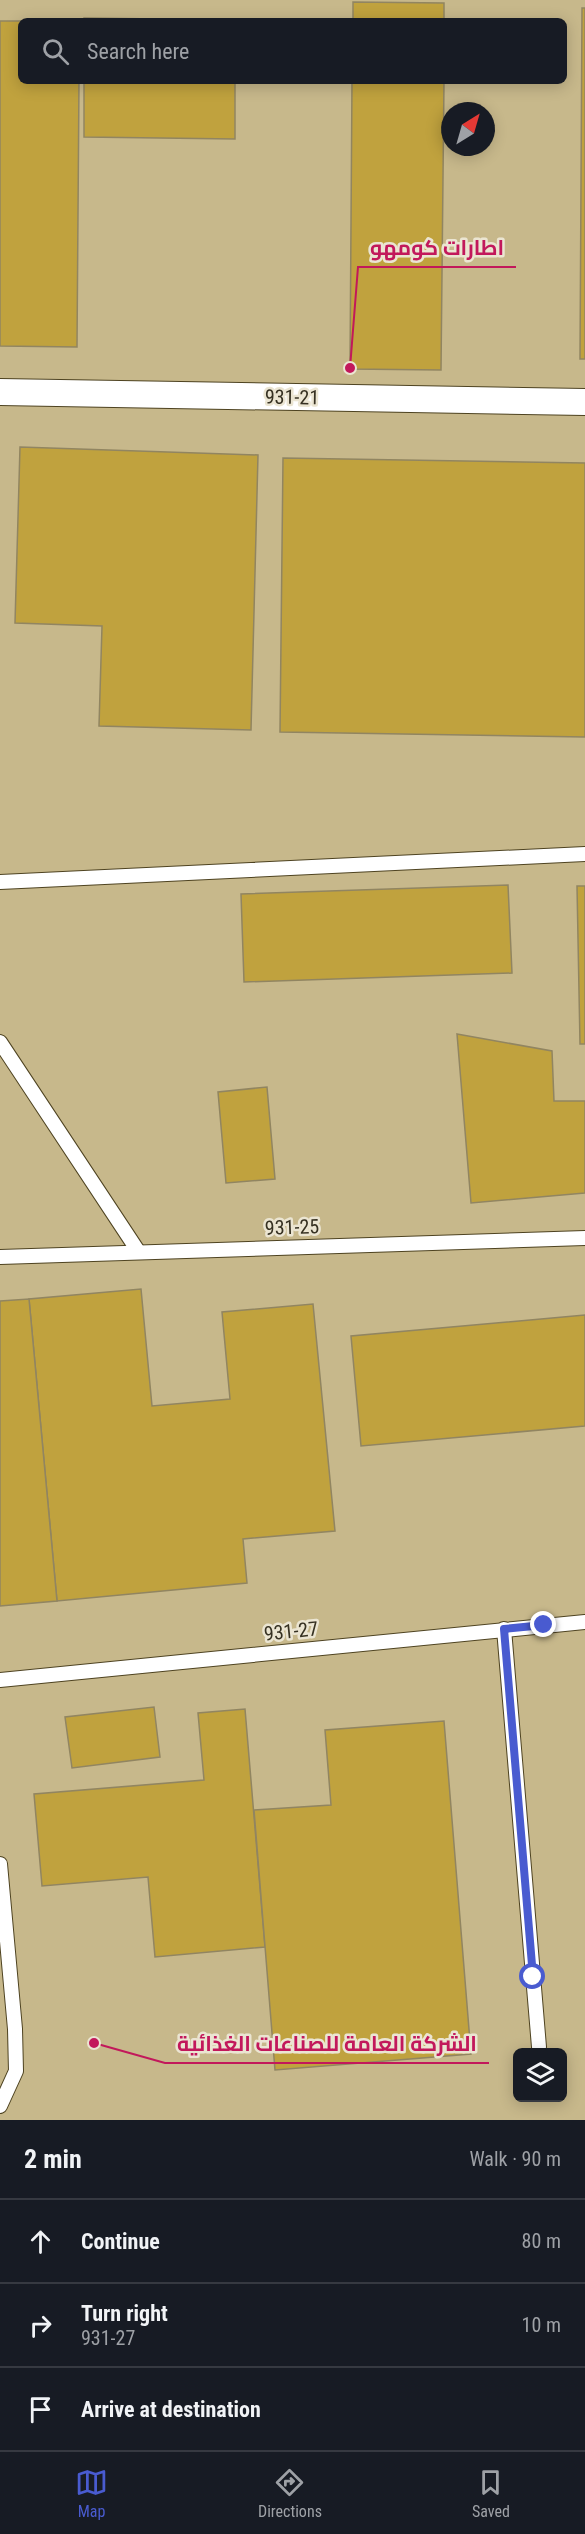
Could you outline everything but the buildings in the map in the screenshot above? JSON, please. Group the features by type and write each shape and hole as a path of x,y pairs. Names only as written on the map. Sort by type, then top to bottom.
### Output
{"street":[{"name":"931-21","path":"0,392 585,402"}],"lane":[{"path":"0,882 585,854"},
{"path":"0,1042 138,1251"},
{"name":"931-25","path":"0,1257 585,1238"},
{"name":"931-27","path":"0,1680 585,1622"},
{"path":"504,1629 539,2047"},
{"path":"0,1864 15,2029 16,2071 0,2106"}],"shaded area":[{"path":"0,0 585,0 585,2120 0,2120"}],"place":[{"name":"اطارات كومهو","path":"350,368"},
{"name":"الشركة العامة للصناعات الغذائية","path":"94,2043"}],"route":[{"path":"533,1977 504,1629 544,1625"}]}
